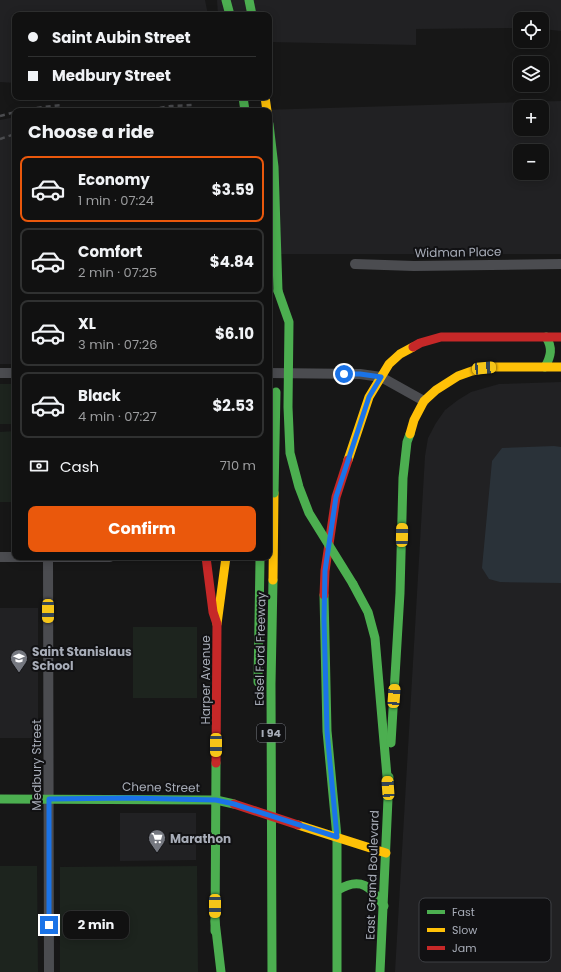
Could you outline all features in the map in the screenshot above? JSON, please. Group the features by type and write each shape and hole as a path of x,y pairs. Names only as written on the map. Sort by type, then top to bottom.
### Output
{"main road":[{"path":"226,0 229,12"},
{"path":"249,0 251,12"},
{"path":"272,150 274,167 278,314"},
{"path":"278,291 289,322 288,407 290,453 299,487 310,513 353,584 368,612 375,638 388,788"},
{"path":"337,972 337,837 327,731 324,619 325,571 336,497 369,397 389,364 400,354 420,343 441,337 561,337"},
{"path":"544,367 550,359 552,350 546,337"},
{"name":"Edsel Ford Freeway","path":"272,972 271,684 276,361"},
{"name":"East Grand Boulevard","path":"380,972 388,788 400,592 403,478 406,442 414,420 424,401 436,390 452,380 472,371 493,367 561,367"},
{"name":"Harper Avenue","path":"206,560 213,612 217,624 215,972"},
{"path":"217,624 226,560"},
{"name":"Edsel Ford Freeway","path":"258,688 260,560"},
{"name":"Chene Street","path":"0,799 128,798 216,800 234,804 386,853"},
{"path":"259,799 259,822"},
{"path":"338,890 349,884 363,884 373,890 384,906"},
{"path":"215,921 221,972"}],"street":[{"name":"Widman Place","path":"355,264 414,266 561,264"},
{"path":"0,373 12,373"},
{"path":"272,373 360,374 381,377 424,401"},
{"path":"0,557 12,557"},
{"name":"Medbury Street","path":"48,560 49,972"}],"shaded area":[{"path":"0,0 205,0 207,12 12,12 12,83 0,82"},
{"path":"217,0 561,0 561,31 549,30 549,12 513,12 513,28 416,29 416,45 272,42 272,12 218,12"},
{"path":"549,101 561,101 561,254 272,254 272,110 513,102 513,136 549,136"},
{"path":"12,118 12,364 0,364 0,120"},
{"path":"561,382 561,972 395,972 425,456 428,438 445,410 458,400 471,392 499,384"},
{"path":"0,384 12,384 12,424 0,424"},
{"path":"12,431 12,502 0,502 0,432"},
{"path":"561,447 561,583 500,582 489,579 482,568 492,461 502,448"},
{"name":"Saint Stanislaus School","path":"0,608 38,608 38,738 0,738"},
{"path":"133,627 197,627 197,698 133,698"},
{"path":"120,813 196,813 196,860 120,861"},
{"path":"0,866 37,866 38,972 0,972"},
{"path":"197,866 198,972 60,972 60,867"}],"railway":[{"path":"37,108 63,105"},
{"path":"159,108 192,105"},
{"path":"0,116 12,113"},
{"path":"0,139 12,135"}],"traffic: fast":[{"path":"226,0 229,12"},
{"path":"249,0 251,12"},
{"path":"243,100 245,108"},
{"path":"272,150 274,167 278,291"},
{"path":"278,291 289,322 288,407 290,453 299,487 309,513 353,584"},
{"path":"545,367 549,359 550,352 550,345 546,337"},
{"path":"274,493 276,392"},
{"path":"391,743 400,593 403,478 407,442 410,434"},
{"path":"258,682 260,560"},
{"path":"272,972 271,684 273,580"},
{"path":"353,584 368,612 375,638 388,788"},
{"path":"324,595 327,731 337,837 337,972"},
{"path":"215,931 216,763"},
{"path":"380,972 389,777"},
{"path":"0,799 216,800 234,804"},
{"path":"338,890 353,884 365,886 375,894 384,906"},
{"path":"215,921 221,972"}],"traffic: slow":[{"path":"265,100 267,108"},
{"path":"348,460 369,397 389,364 400,354 413,347"},
{"path":"410,434 414,420 424,401 436,390 458,376 472,371 493,367 561,367"},
{"path":"273,580 274,493"},
{"path":"217,624 226,560"},
{"path":"298,825 386,853"}],"traffic: jam":[{"path":"413,347 420,343 441,337 561,337"},
{"path":"324,595 325,571 336,497 348,460"},
{"path":"206,560 213,612 217,624 216,763"},
{"path":"234,804 298,825"}],"place":[{"name":"Saint Stanislaus School","path":"19,673"},
{"name":"Marathon","path":"157,853"}],"route":[{"path":"49,925 49,799 128,798 216,800 234,804 337,837 327,731 324,619 325,571 336,497 369,397 381,377 360,374 344,374"}]}
